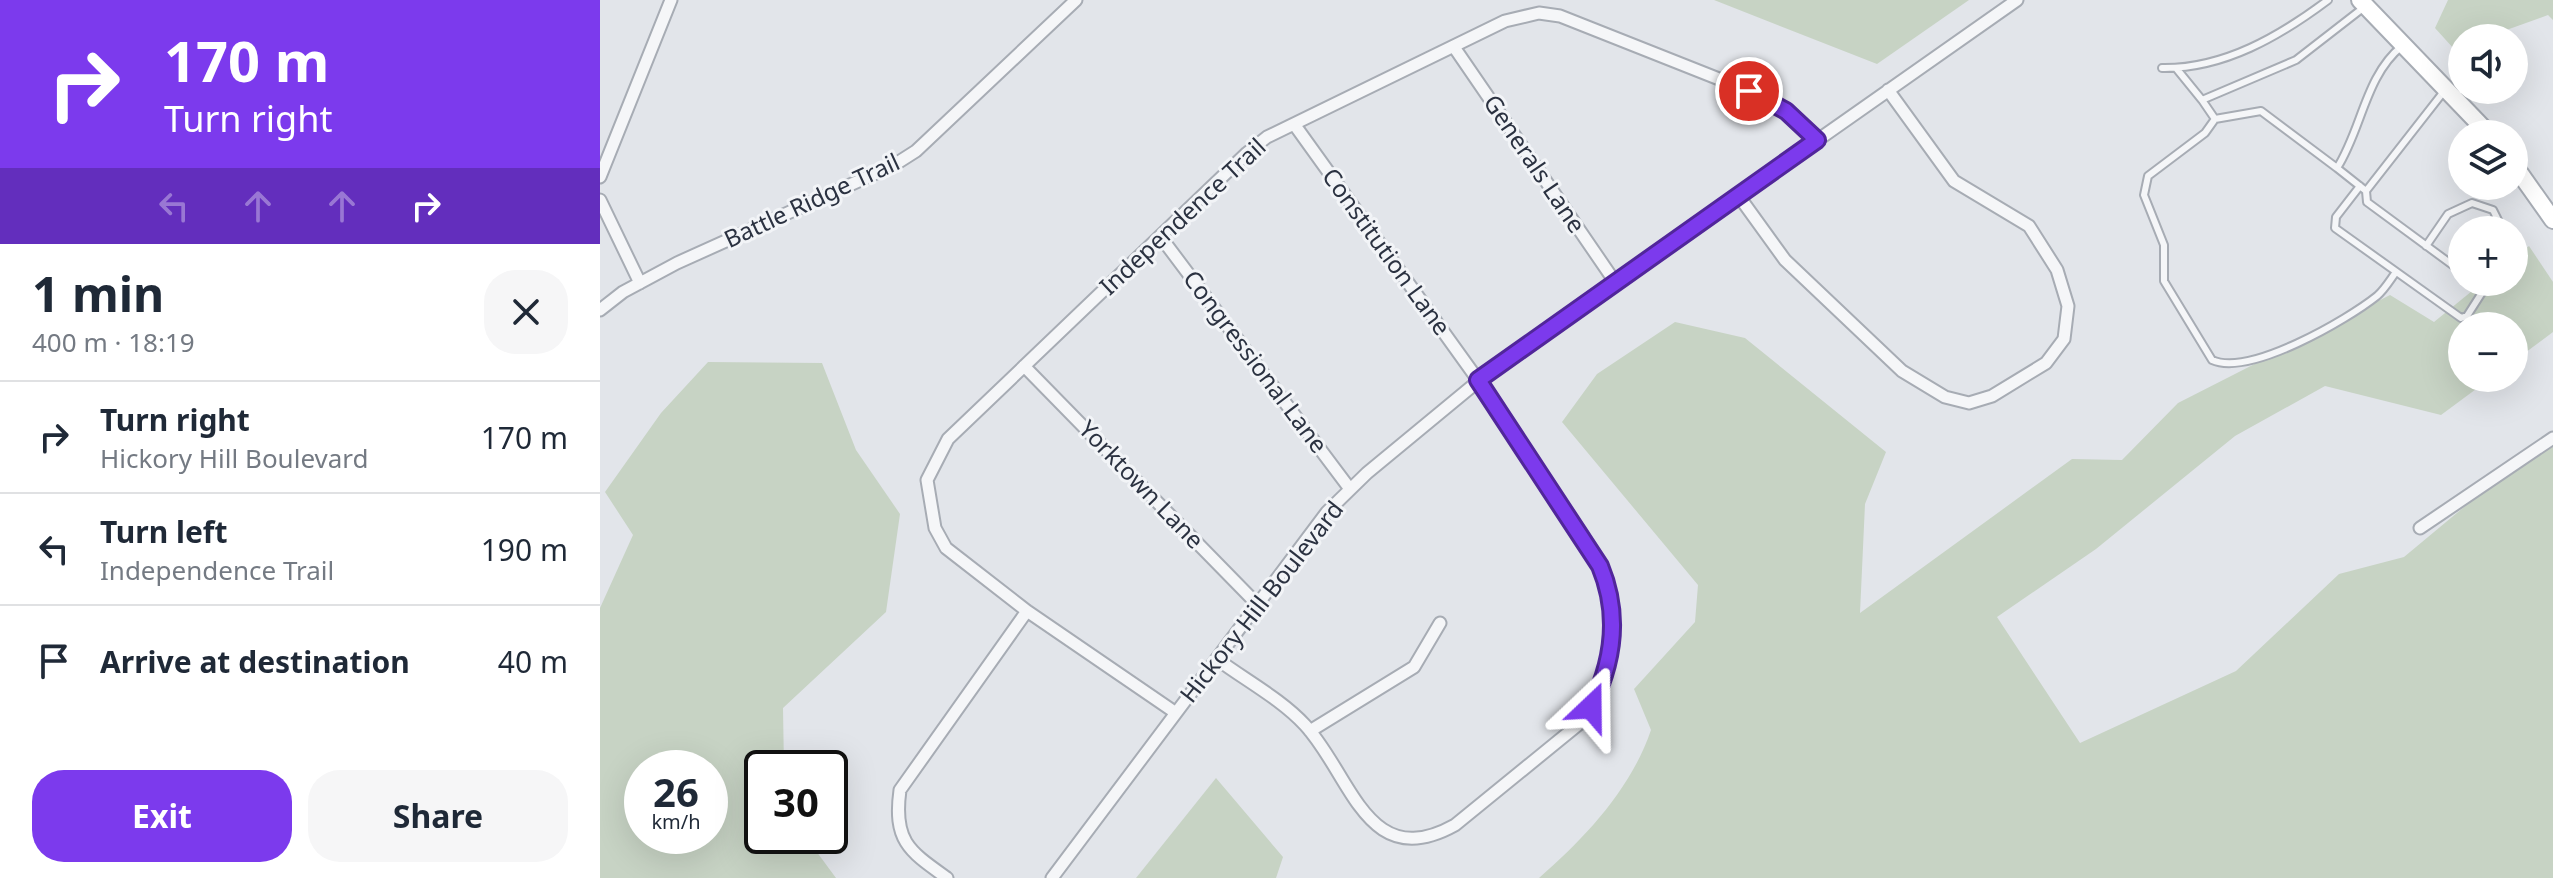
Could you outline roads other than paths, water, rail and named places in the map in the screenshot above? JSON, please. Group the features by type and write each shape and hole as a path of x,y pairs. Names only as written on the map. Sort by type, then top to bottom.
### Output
{"main road":[{"path":"2363,3 2448,88"},
{"path":"2462,104 2477,120"},
{"path":"2528,185 2553,220"}],"street":[{"path":"600,177 671,0"},
{"name":"Battle Ridge Trail","path":"600,310 640,283 916,151 1076,0"},
{"name":"Hickory Hill Boulevard","path":"1052,878 1327,512 1350,489 1478,380 2017,0"},
{"name":"Independence Trail","path":"1176,713 1027,611 946,548 931,516 927,480 948,439 1247,153 1267,137 1505,21 1539,13 1560,16 1762,96 1786,111 1817,140"},
{"name":"Generals Lane","path":"1454,47 1615,282"},
{"path":"1738,195 1785,260 1920,385 1969,403 1992,396 2046,363 2064,339 2066,325 2068,306 2057,270 2029,226 1954,181 1888,90"},
{"name":"Constitution Lane","path":"1217,659 1310,731 1330,755 1363,812 1376,827 1414,840 1432,837 1455,825 1579,724 1602,685 1612,642 1612,604 1600,566 1478,380 1294,124"},
{"path":"600,200 640,283"},
{"name":"Congressional Lane","path":"1160,236 1350,489"},
{"name":"Yorktown Lane","path":"1024,366 1257,604"},
{"path":"2420,528 2553,438"},
{"path":"947,878 905,844 897,818 900,790 1027,611"},
{"path":"1310,731 1414,667 1440,623"}],"lane":[{"path":"2162,68 2187,68 2251,49 2328,0"},
{"path":"2202,100 2296,60 2363,3"},
{"path":"2337,168 2351,146 2370,91 2390,56 2402,45"},
{"path":"2176,68 2215,119"},
{"path":"2448,88 2336,217 2335,228 2461,318 2467,316 2480,296"},
{"path":"2396,272 2376,296 2306,337 2245,362 2232,364 2212,360 2164,281 2164,245 2144,195 2148,176 2205,133 2215,119 2261,111 2363,188 2367,202 2448,262"},
{"path":"2426,246 2448,214 2472,203 2493,210 2496,216"}]}
